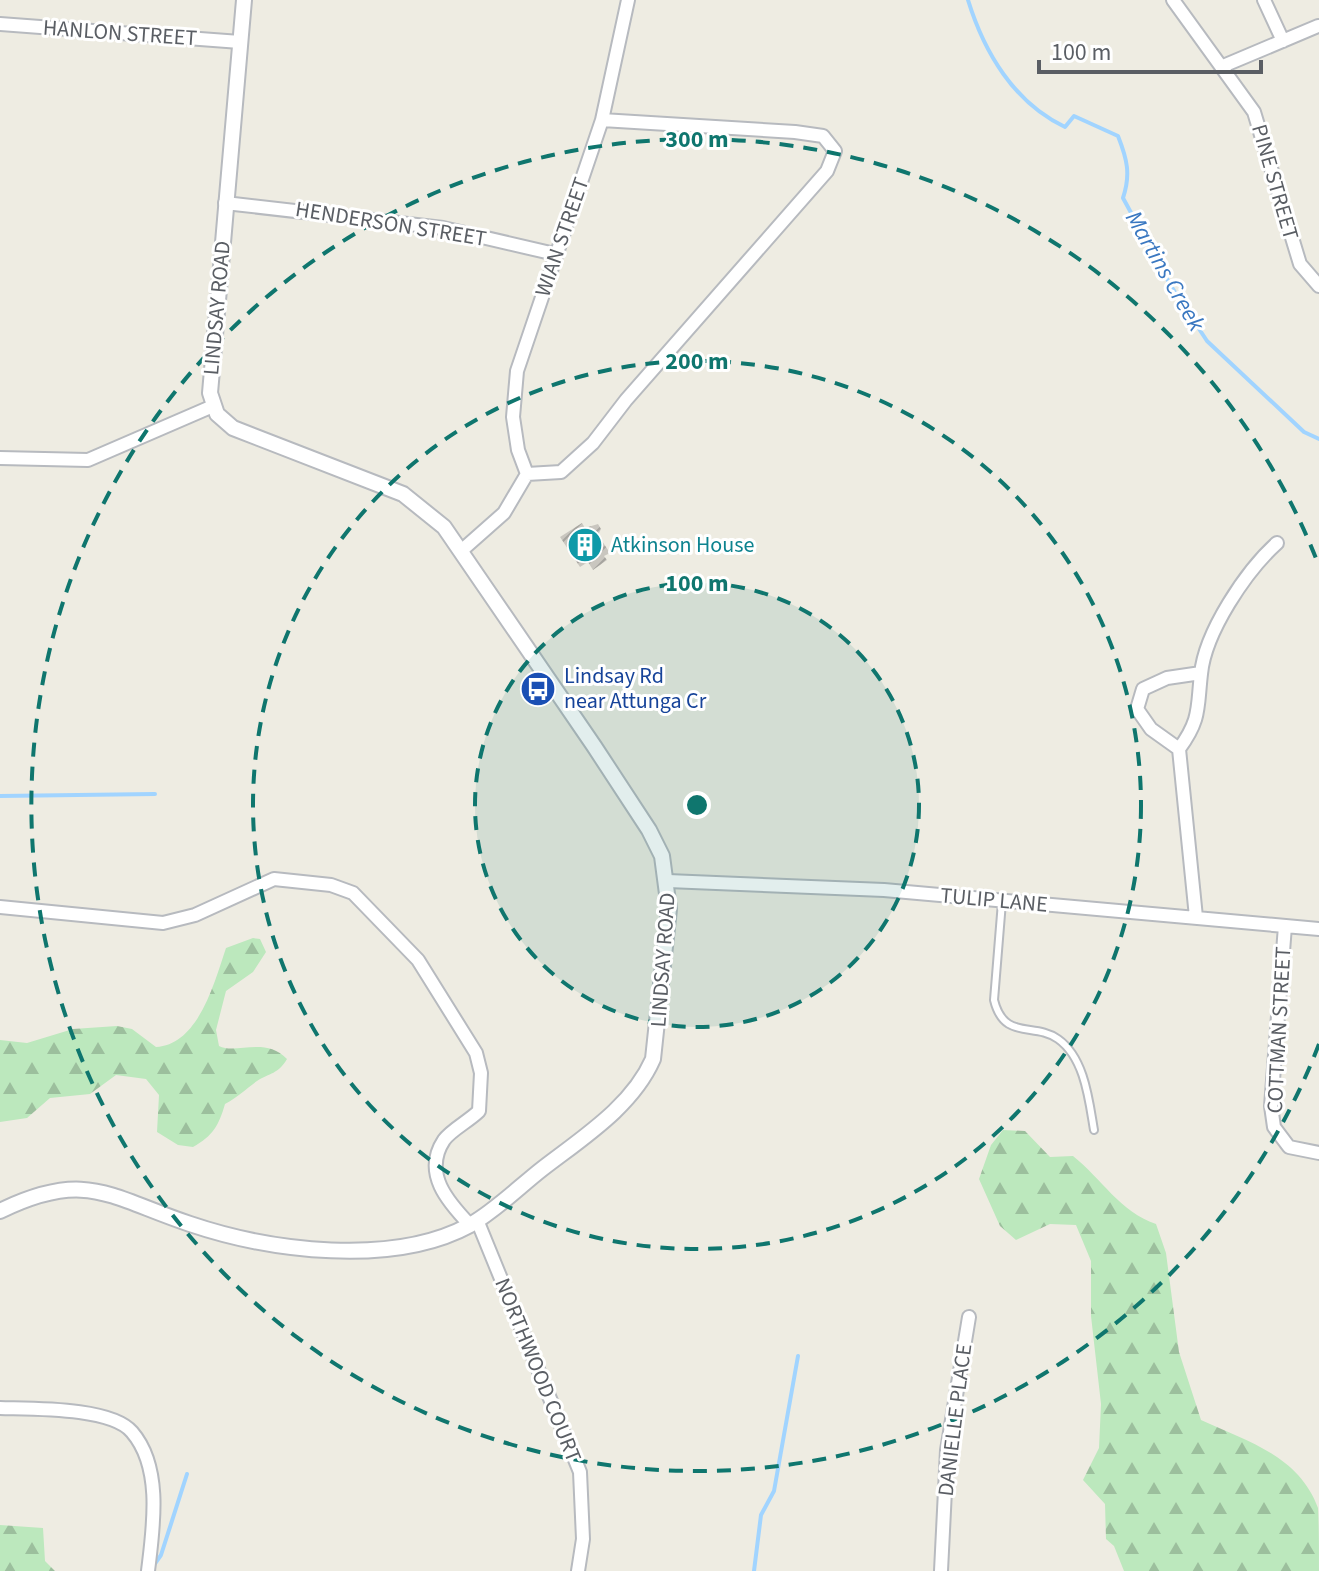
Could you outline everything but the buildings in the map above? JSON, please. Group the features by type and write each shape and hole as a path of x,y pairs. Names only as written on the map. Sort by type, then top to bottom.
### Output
{"street":[{"name":"LINDSAY ROAD","path":"0,1211 30,1196 79,1187 108,1192 174,1219 239,1238 363,1250 402,1248 434,1241 473,1222 619,1107 646,1077 658,1035 669,909 668,881 662,856 649,830 461,551 434,516 411,498 233,428 213,406 210,393 244,0"},
{"name":"WIAN STREET","path":"527,474 518,450 513,417 517,371 602,120 628,0"},
{"name":"PINE STREET","path":"1173,0 1254,112 1300,264 1319,286"},
{"path":"1264,0 1283,41"},
{"name":"HANLON STREET","path":"0,24 240,42"},
{"path":"1223,66 1318,26"},
{"path":"461,551 504,513 527,474 561,472 593,443 626,400 827,171 835,151 823,136 795,132 602,120"},
{"name":"HENDERSON STREET","path":"225,203 443,228 555,254"},
{"path":"0,458 88,460 213,406"},
{"path":"1196,917 1179,749 1192,731 1202,697 1201,673 1223,611 1277,543"},
{"path":"1179,749 1151,729 1137,709 1143,689 1167,678 1201,673"},
{"name":"NORTHWOOD COURT","path":"0,907 163,923 195,915 274,879 331,885 353,893 418,960 476,1053 481,1073 479,1111 444,1139 437,1161 436,1180 445,1199 473,1222 580,1472 583,1539 578,1571"},
{"name":"TULIP LANE","path":"668,881 884,890 1319,929"},
{"name":"COTTMAN STREET","path":"1285,926 1271,1106 1274,1127 1289,1147 1319,1153"},
{"name":"DANIELLE PLACE","path":"941,1571 947,1450 969,1317"},
{"path":"0,1408 68,1411 105,1419 132,1431 145,1457 153,1490 148,1571"}],"lane":[{"path":"1002,901 994,1000 997,1012 1011,1026 1056,1037 1062,1042 1081,1070 1094,1130"}],"green space":[{"path":"253,938 260,939 266,952 253,972 226,991 216,1030 219,1046 234,1049 260,1047 278,1052 287,1059 277,1070 225,1104 206,1139 193,1147 178,1145 157,1132 159,1095 146,1079 116,1075 90,1094 50,1098 27,1118 0,1122 0,1040 27,1043 73,1029 117,1026 132,1029 156,1047 171,1043 184,1035 203,1009 226,948"},
{"path":"1003,1130 1025,1131 1050,1157 1073,1156 1132,1212 1156,1224 1166,1253 1179,1352 1201,1420 1270,1452 1298,1475 1318,1508 1319,1571 1124,1571 1114,1546 1106,1539 1105,1504 1083,1480 1099,1448 1101,1404 1091,1316 1091,1261 1076,1225 1050,1224 1016,1240 1000,1226 979,1179 991,1145"},
{"path":"0,1525 43,1528 45,1561 55,1571 0,1571"}],"waterway":[{"name":"Martins Creek","path":"968,0 992,57 1016,90 1031,104 1065,127 1074,116 1118,136 1127,167 1123,198 1171,286 1207,341 1304,432 1319,439"},
{"path":"0,796 155,794"},
{"path":"754,1571 761,1515 774,1491 798,1356"},
{"path":"154,1565 161,1555 187,1474"}],"place":[{"name":"Atkinson House","path":"585,545"},
{"name":"Lindsay Rd near Attunga Cr","path":"538,689"}]}
